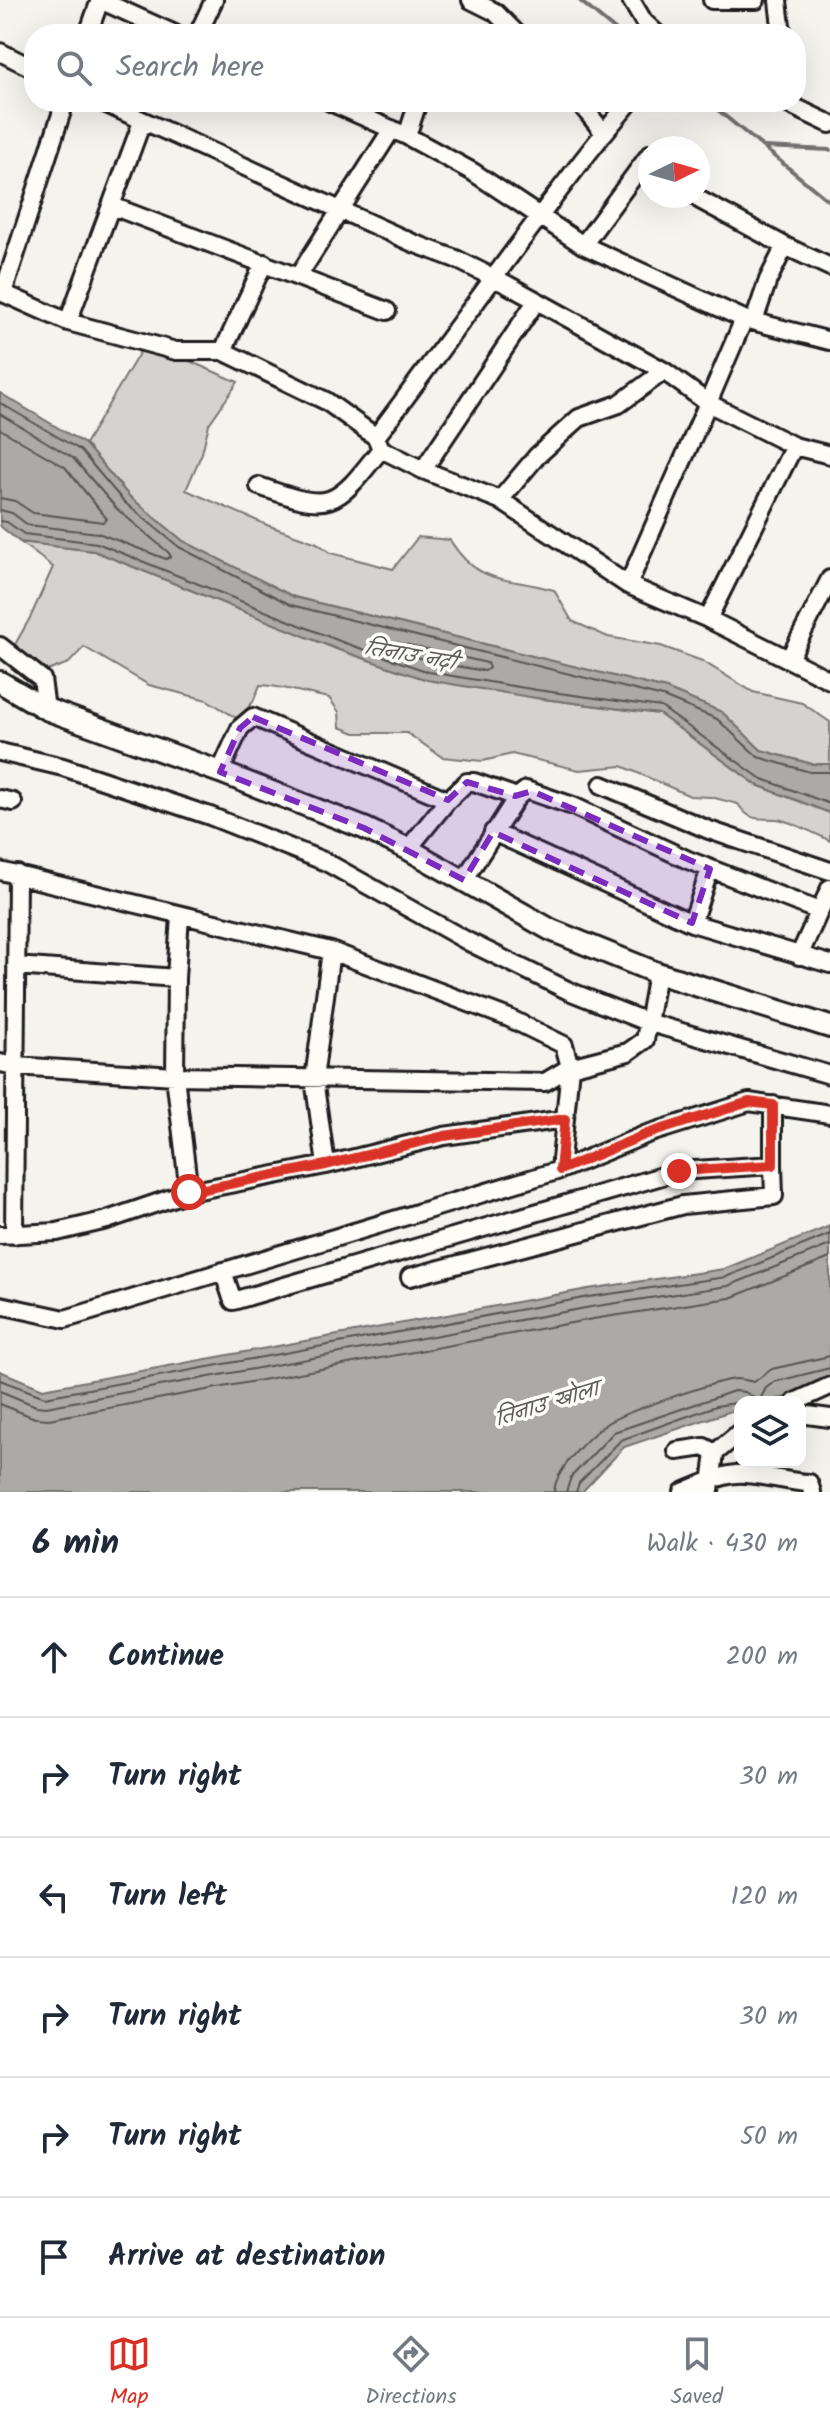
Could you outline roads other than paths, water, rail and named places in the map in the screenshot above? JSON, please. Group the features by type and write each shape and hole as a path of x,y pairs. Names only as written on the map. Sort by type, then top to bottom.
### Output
{"main road":[{"path":"0,682 46,709 364,828 408,849 551,930 657,973 830,1027"}],"street":[{"path":"92,24 100,0 153,24"},
{"path":"203,24 214,0"},
{"path":"471,0 495,12 507,24"},
{"path":"631,0 646,24"},
{"path":"712,0 756,0"},
{"path":"778,0 781,24"},
{"path":"0,52 24,64"},
{"path":"62,112 2,293 68,322 176,351 223,351 326,401 379,443 423,470 500,500 628,585 708,619 830,680"},
{"path":"122,112 456,259 664,371 708,403 794,446 830,455"},
{"path":"353,112 399,132 473,172 583,245 749,320 830,341"},
{"path":"299,275 340,210 412,112"},
{"path":"587,112 604,133"},
{"path":"259,486 319,504 336,500 353,484 538,215 622,112"},
{"path":"805,112 830,124"},
{"path":"68,322 142,122"},
{"path":"583,245 638,171"},
{"path":"710,205 830,267"},
{"path":"112,206 387,311"},
{"path":"628,585 708,403 785,246"},
{"path":"223,351 264,263"},
{"path":"423,470 535,303"},
{"path":"500,500 537,456 579,418 619,404 664,371"},
{"path":"708,619 794,446"},
{"path":"789,659 830,579"},
{"path":"0,646 42,679 46,709"},
{"path":"220,772 240,728 253,717 448,800"},
{"path":"0,752 63,767 210,816 326,862 469,942 569,991 647,1022 830,1075"},
{"path":"408,849 467,782 517,797"},
{"path":"602,785 709,830 830,871"},
{"path":"464,880 517,797 526,790 573,806 710,869 819,911"},
{"path":"493,832 692,923 830,964"},
{"path":"692,923 710,869"},
{"path":"560,1170 565,1119 570,1067 564,1045 509,1018 331,951 8,873 11,958 7,1235 57,1232 107,1220 189,1192 326,1165 444,1136 565,1119"},
{"path":"799,956 830,888"},
{"path":"180,915 175,1076 189,1192"},
{"path":"326,1165 314,1079 331,951"},
{"path":"11,958 176,978"},
{"path":"8,1065 175,1076 545,1082 570,1067 628,1052 645,1040 657,973"},
{"path":"0,1305 65,1319 560,1170 647,1134 749,1102 830,1114"},
{"path":"410,1277 683,1205 774,1196 773,1105"},
{"path":"223,1271 233,1301 679,1171 773,1165"},
{"path":"806,1397 830,1386"},
{"path":"806,1415 830,1418"},
{"path":"710,1487 715,1453 734,1437"},
{"path":"677,1451 704,1447 715,1453"},
{"path":"683,1492 710,1487 742,1473 786,1482 809,1483 812,1492"}],"water":[{"name":"तिनाउ नदी","path":"0,393 85,444 129,496 183,541 294,597 666,689 722,712 761,750 812,764 830,764 830,813 757,785 659,714 427,680 339,650 94,551 20,542 0,526"},
{"name":"तिनाउ खोला","path":"830,1226 830,1386 789,1396 734,1396 734,1410 624,1447 582,1492 0,1492 0,1371 43,1389 588,1289 724,1269"}],"waterway":[{"path":"579,0 608,24"},
{"path":"720,112 830,202"},
{"path":"764,147 830,150"}]}
